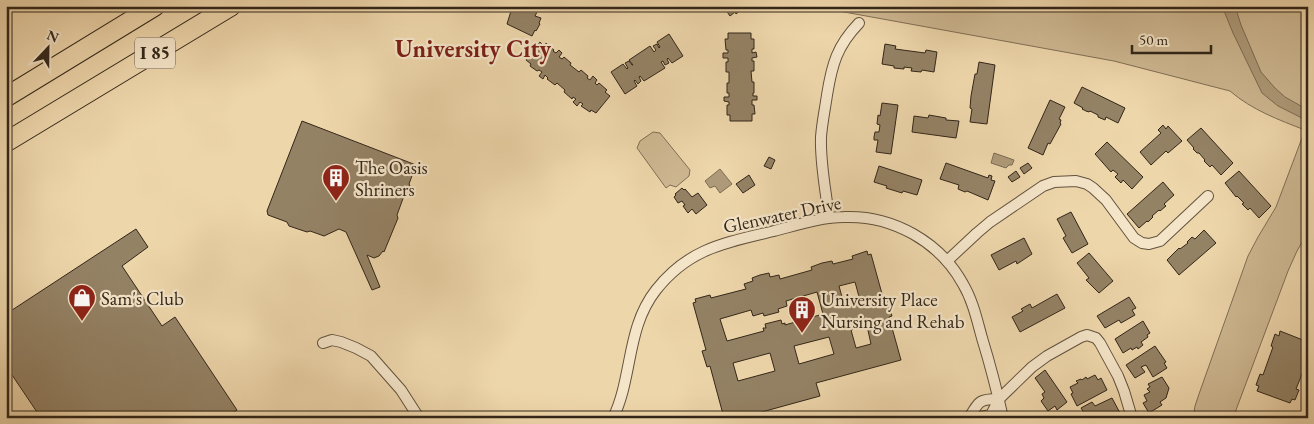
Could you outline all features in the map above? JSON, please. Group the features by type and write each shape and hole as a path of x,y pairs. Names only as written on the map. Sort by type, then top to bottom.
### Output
{"highway":[{"name":"I 85","path":"6,97 155,6"},
{"name":"I 85","path":"6,142 231,6"},
{"path":"6,153 78,99"}],"street":[{"path":"829,218 821,154 823,120 831,72 836,56 845,39 859,23"},
{"path":"947,261 990,222 1043,186 1054,182 1076,181 1093,188 1106,200 1134,238 1142,243 1149,244 1160,241 1208,196"},
{"name":"Glenwater Drive","path":"613,418 620,399 632,341 644,309 657,289 675,269 700,252 718,245 829,218 845,216 864,217 907,230 933,248 956,272 968,293 975,312 1003,418"},
{"path":"976,418 991,415 999,399 1039,362 1081,337 1090,335 1100,343 1121,383 1132,418"},
{"path":"323,342 332,340 341,342 371,356 401,390 419,418"},
{"path":"969,418 980,402 986,399 999,399"}],"shaded area":[{"path":"811,6 1308,6 1308,232 1288,271 1233,418 1193,418 1199,394 1248,256 1276,207 1305,130 1257,109 1230,91 1114,61"},
{"path":"1222,6 1235,6 1261,72 1285,97 1308,110 1308,121 1278,106 1262,93"},
{"path":"653,132 660,133 690,170 689,176 676,187 670,185 666,188 637,148 640,141"},
{"path":"994,153 1014,160 1012,165 1006,168 991,163"},
{"path":"720,169 732,184 720,193 715,186 710,188 705,181"}],"building":[{"path":"515,6 521,9 522,6 547,6 545,11 539,8 535,16 541,18 540,24 532,36 507,24 511,11 513,12"},
{"path":"723,6 744,6 736,14 735,12 730,16"},
{"path":"728,33 751,33 751,39 754,39 752,53 756,52 757,57 752,58 752,61 754,61 754,71 751,71 752,82 754,82 753,96 757,96 757,100 752,100 755,114 752,114 752,121 730,121 730,115 727,115 727,105 729,105 729,102 724,101 724,97 729,97 727,83 729,83 729,72 726,72 728,58 723,58 723,53 728,53 725,39 728,39"},
{"path":"669,34 683,56 672,63 668,58 669,63 665,65 663,61 661,62 665,68 644,81 640,76 641,81 638,84 634,81 637,86 625,94 611,72 623,64 627,69 625,63 629,61 633,65 629,60 650,46 654,52 656,50 653,46 657,44 659,48 657,42"},
{"path":"540,42 544,46 546,43 556,53 559,50 562,53 559,57 562,59 564,57 571,63 570,65 579,72 581,70 590,80 593,76 597,80 595,83 597,85 599,83 607,90 605,92 610,96 596,113 591,110 590,112 581,106 583,104 580,102 577,106 573,102 576,99 573,97 572,99 564,92 565,90 557,83 555,85 547,79 545,75 543,79 539,76 542,72 530,66 531,64 526,60"},
{"path":"885,44 896,46 895,49 925,53 926,50 937,52 934,72 911,71 912,68 894,68 894,66 882,64"},
{"path":"979,62 995,65 987,124 970,122 971,96"},
{"path":"1082,87 1125,108 1118,123 1106,117 1105,120 1098,117 1098,115 1082,109 1074,103"},
{"path":"1050,100 1065,107 1059,119 1061,124 1050,144 1048,143 1043,155 1028,148"},
{"path":"882,103 898,105 891,154 876,152 878,140 874,140 874,137 875,132 879,132 880,125 877,124"},
{"path":"929,115 946,118 946,120 959,121 956,138 912,132 914,116 928,118"},
{"name":"The Oasis Shriners","path":"302,121 416,165 408,192 405,193 397,215 398,218 384,252 374,258 367,255 380,287 372,290 346,232 339,229 324,236 289,226 287,222 268,215 267,211"},
{"path":"1163,125 1166,129 1168,126 1182,141 1168,153 1166,151 1151,165 1140,152 1161,133 1158,130"},
{"path":"1201,128 1233,163 1221,175 1212,165 1210,167 1204,161 1187,140"},
{"path":"1107,142 1143,177 1132,189 1123,180 1121,183 1115,177 1118,174 1113,170 1111,172 1095,154"},
{"path":"769,157 775,160 771,169 764,166"},
{"path":"946,163 988,178 989,175 992,176 991,180 995,181 988,200 958,189 959,185 940,179"},
{"path":"1028,163 1032,168 1024,174 1020,168"},
{"path":"879,166 922,180 917,195 903,191 902,193 874,182"},
{"path":"1016,171 1020,177 1012,182 1008,177"},
{"path":"1239,171 1271,206 1259,218 1250,208 1248,210 1242,204 1244,203 1236,197 1225,183"},
{"path":"749,175 755,185 743,193 736,184"},
{"path":"1163,182 1174,195 1164,204 1166,206 1139,228 1127,214"},
{"path":"682,188 692,197 698,193 707,205 696,214 692,209 688,213 682,201 678,203 674,197"},
{"path":"1071,212 1088,244 1072,253 1063,238 1066,236 1057,219"},
{"name":"Sam's Club","path":"136,229 148,247 122,266 162,326 175,317 237,410 225,418 41,418 6,366 6,314"},
{"path":"1204,230 1216,243 1179,275 1167,260 1179,248 1188,243 1192,237 1195,239"},
{"path":"1024,238 1032,254 1017,264 1016,261 999,270 991,255"},
{"name":"University Place Nursing and Rehab","path":"867,251 868,255 871,254 884,301 887,300 892,316 889,317 901,360 816,383 820,396 740,418 724,418 710,366 707,367 702,351 706,350 693,303 696,302 695,299 710,295 711,298 746,289 744,284 753,281 752,278 760,275 769,273 770,277 779,275 780,279 812,270 811,267 822,263 832,261 833,264 853,259 852,256","holes":["855,282 861,304 845,308 839,286","817,292 823,314 785,325 785,323 782,324 781,320 765,324 766,328 763,328 764,331 727,341 720,319 751,310 753,316 763,313 764,316 779,312 778,309 787,306 786,301","867,326 871,344 856,348 851,330","829,337 834,354 799,364 794,346","770,353 775,371 738,381 733,363"]},
{"path":"1089,253 1113,281 1099,293 1086,280 1089,278 1077,263"},
{"path":"1057,294 1065,308 1020,332 1012,317 1023,311 1021,309 1030,304 1032,308"},
{"path":"1129,297 1136,308 1132,310 1135,315 1121,323 1119,320 1105,328 1097,316"},
{"path":"1143,321 1150,333 1141,342 1143,345 1138,349 1137,347 1132,350 1131,348 1123,353 1115,339"},
{"path":"1280,331 1308,342 1308,359 1296,389 1299,390 1295,400 1292,399 1290,403 1257,391 1259,386 1256,385 1260,374 1263,375 1273,347 1271,346 1275,334 1279,336"},
{"path":"1155,346 1166,362 1164,363 1167,368 1153,377 1146,365 1141,367 1145,372 1135,378 1126,365"},
{"path":"1045,370 1067,402 1057,410 1055,406 1048,411 1041,401 1044,398 1042,394 1045,392 1035,378"},
{"path":"1095,375 1098,380 1101,378 1107,390 1077,406 1070,387 1078,383 1076,381"},
{"path":"1162,377 1169,388 1166,398 1160,402 1162,405 1149,413 1143,403 1147,401 1144,395 1150,392 1147,389 1150,387 1148,384"},
{"path":"1112,398 1120,413 1111,418 1081,418 1080,415 1084,413 1081,408 1092,402 1095,406"}],"place":[{"name":"The Oasis Shriners","path":"336,202"},
{"name":"Sam's Club","path":"82,322"},
{"name":"University Place Nursing and Rehab","path":"802,334"}],"district":[{"name":"University City","path":"473,49"}]}
